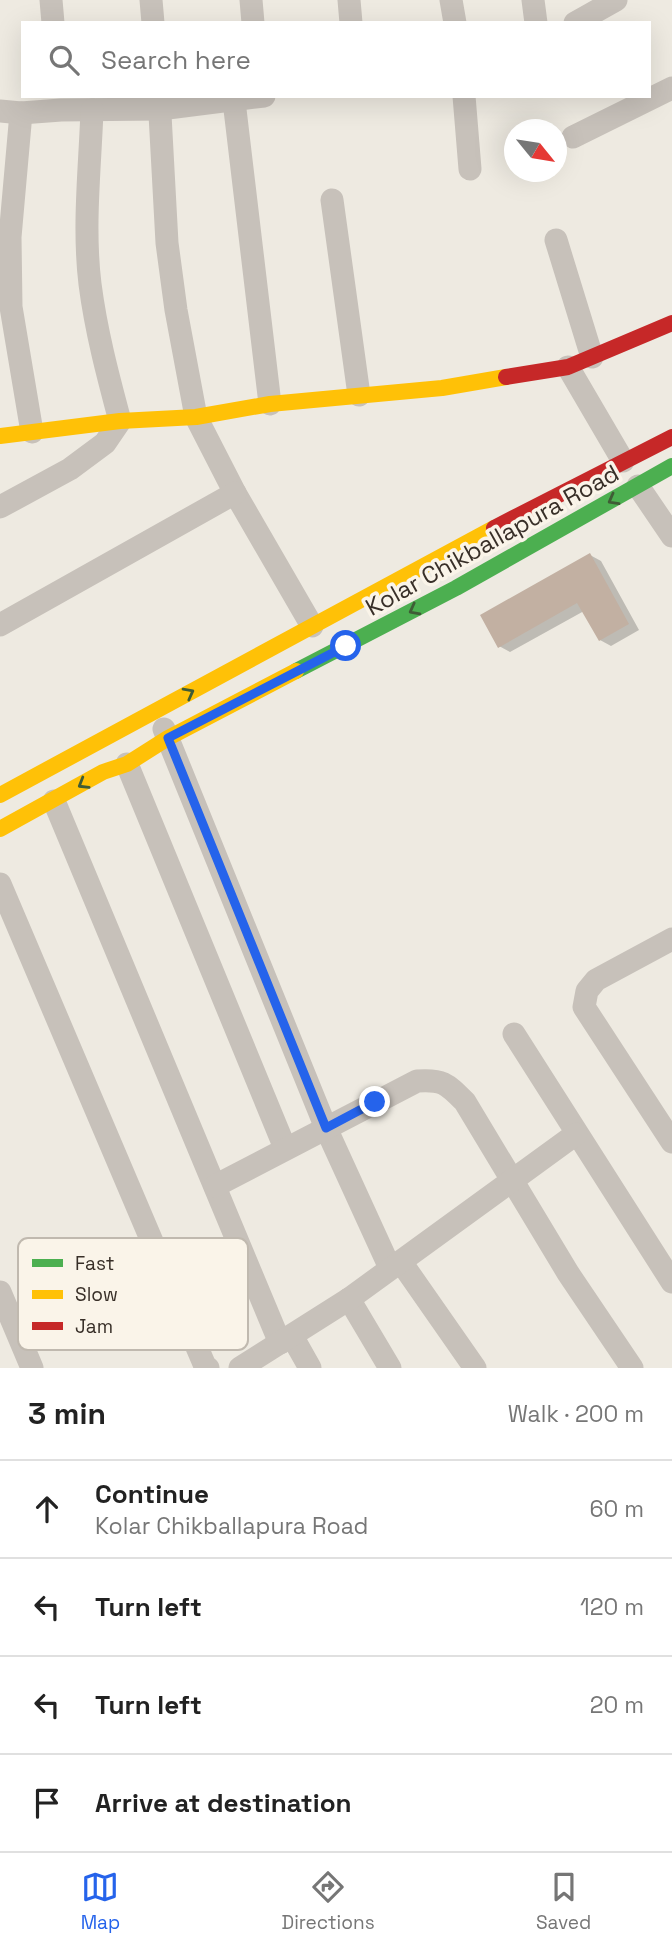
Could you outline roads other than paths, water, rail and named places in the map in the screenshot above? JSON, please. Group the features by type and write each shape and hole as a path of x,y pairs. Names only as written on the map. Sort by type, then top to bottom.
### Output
{"main road":[{"path":"0,436 120,422 196,417 270,404 442,388 568,367 672,323"},
{"name":"Kolar Chikballapura Road","path":"0,795 460,545 672,437"},
{"name":"Kolar Chikballapura Road","path":"0,829 103,772 127,764 168,738 456,588 672,466"}],"street":[{"path":"51,0 53,21"},
{"path":"151,0 153,21"},
{"path":"251,0 253,21"},
{"path":"349,0 351,21"},
{"path":"452,0 455,21"},
{"path":"533,0 536,21"},
{"path":"579,21 616,0"},
{"path":"573,137 672,88"},
{"path":"32,432 11,307 10,112 61,103 92,110 250,98"},
{"path":"464,98 470,169"},
{"path":"234,101 270,404"},
{"path":"159,103 167,243 176,310 196,417 235,493 312,626"},
{"path":"0,507 70,469 105,443 120,422 99,340 89,281 92,110"},
{"path":"332,200 359,395"},
{"path":"556,240 592,357"},
{"path":"568,367 623,461"},
{"path":"638,486 672,536"},
{"path":"0,625 235,493"},
{"path":"155,711 326,1128 396,1265 475,1368"},
{"path":"127,764 285,1148"},
{"path":"54,801 239,1238"},
{"path":"0,884 152,1238"},
{"path":"672,939 596,980 587,991 584,1007 672,1142"},
{"path":"514,1034 672,1282"},
{"path":"215,1186 417,1081 438,1079 450,1086 466,1102 568,1273 632,1368"},
{"path":"240,1368 349,1299 576,1134"},
{"path":"248,1258 286,1340 310,1368"},
{"path":"0,1292 18,1335"},
{"path":"349,1299 390,1368"},
{"path":"24,1350 32,1368"},
{"path":"200,1350 208,1368"}]}
